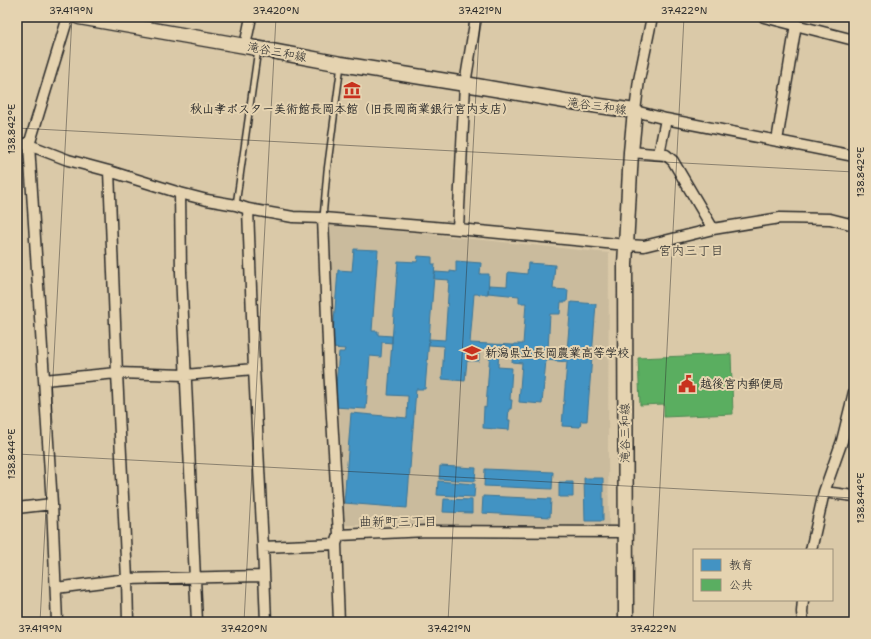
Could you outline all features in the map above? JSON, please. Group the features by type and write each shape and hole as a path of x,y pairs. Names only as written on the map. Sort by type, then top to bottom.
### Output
{"main road":[{"name":"滝谷三和線","path":"79,17 341,64 635,112 631,152 625,265 626,622"}],"street":[{"path":"57,622 52,504 29,145 68,17"},
{"path":"252,17 252,47"},
{"path":"458,229 465,84 476,17"},
{"path":"652,17 635,112 854,156"},
{"path":"764,17 854,40"},
{"path":"777,141 796,24"},
{"path":"660,154 666,119"},
{"path":"17,143 29,145 68,160 109,171 180,194 213,202 236,205 248,209 293,217 458,229 644,246 713,229 780,218 830,219 854,224"},
{"path":"631,152 666,155 673,161 713,229"},
{"path":"109,171 128,622"},
{"path":"180,194 185,374 197,622"},
{"path":"248,209 266,622"},
{"path":"323,218 337,540 339,622"},
{"path":"44,380 117,373 185,374 254,368"},
{"path":"811,549 824,492 842,441 854,392"},
{"path":"824,492 854,496"},
{"path":"17,508 52,504"},
{"path":"263,547 428,531 625,532"},
{"path":"56,588 127,579 264,576"},
{"path":"803,601 803,622"}],"lane":[{"path":"236,205 252,47"},
{"path":"323,218 327,171 341,64"}],"shaded area":[{"name":"新潟県立長岡農業高等学校","path":"329,224 609,253 609,526 345,525"}],"building: 教育":[{"path":"354,249 378,250 372,331 378,331 378,335 392,336 392,343 382,342 381,357 370,356 366,409 334,407 339,352 344,352 345,349 332,348 338,270 352,271"},
{"path":"418,256 432,257 432,264 435,264 425,389 416,389 407,508 344,503 351,413 407,418 408,396 388,395 398,261 417,262"},
{"path":"456,261 481,263 480,274 489,274 488,294 474,294 470,343 513,345 513,352 499,351 498,367 512,368 510,400 512,400 511,409 509,409 509,430 483,428 484,407 486,408 490,350 479,350 479,361 467,361 465,381 442,379 444,346 429,345 429,339 445,340 449,280 434,279 435,272 456,272"},
{"path":"528,263 555,265 553,289 568,290 567,302 561,302 560,314 550,314 548,350 567,351 571,302 596,304 587,421 581,421 580,427 562,426 567,362 546,360 542,404 519,402 522,363 512,362 514,344 523,344 526,303 519,303 519,296 488,293 489,285 507,286 508,272 527,274"},
{"path":"440,466 476,468 475,481 439,479"},
{"path":"485,469 553,472 552,489 484,486"},
{"path":"584,478 603,478 603,521 585,521"},
{"path":"438,481 475,484 474,497 437,495"},
{"path":"559,482 573,482 573,497 559,497"},
{"path":"483,496 551,499 550,517 482,513"},
{"path":"444,499 472,500 472,513 443,512"}],"building: 公共":[{"path":"731,354 733,414 664,417 664,404 640,405 638,358"}],"place":[{"name":"秋山孝ポスター美術館長岡本館（旧長岡商業銀行宮内支店）","path":"352,90"},
{"name":"新潟県立長岡農業高等学校","path":"472,353"},
{"name":"越後宮内郵便局","path":"687,384"}],"district":[{"name":"宮内三丁目","path":"691,250"},
{"name":"曲新町三丁目","path":"398,521"}]}
